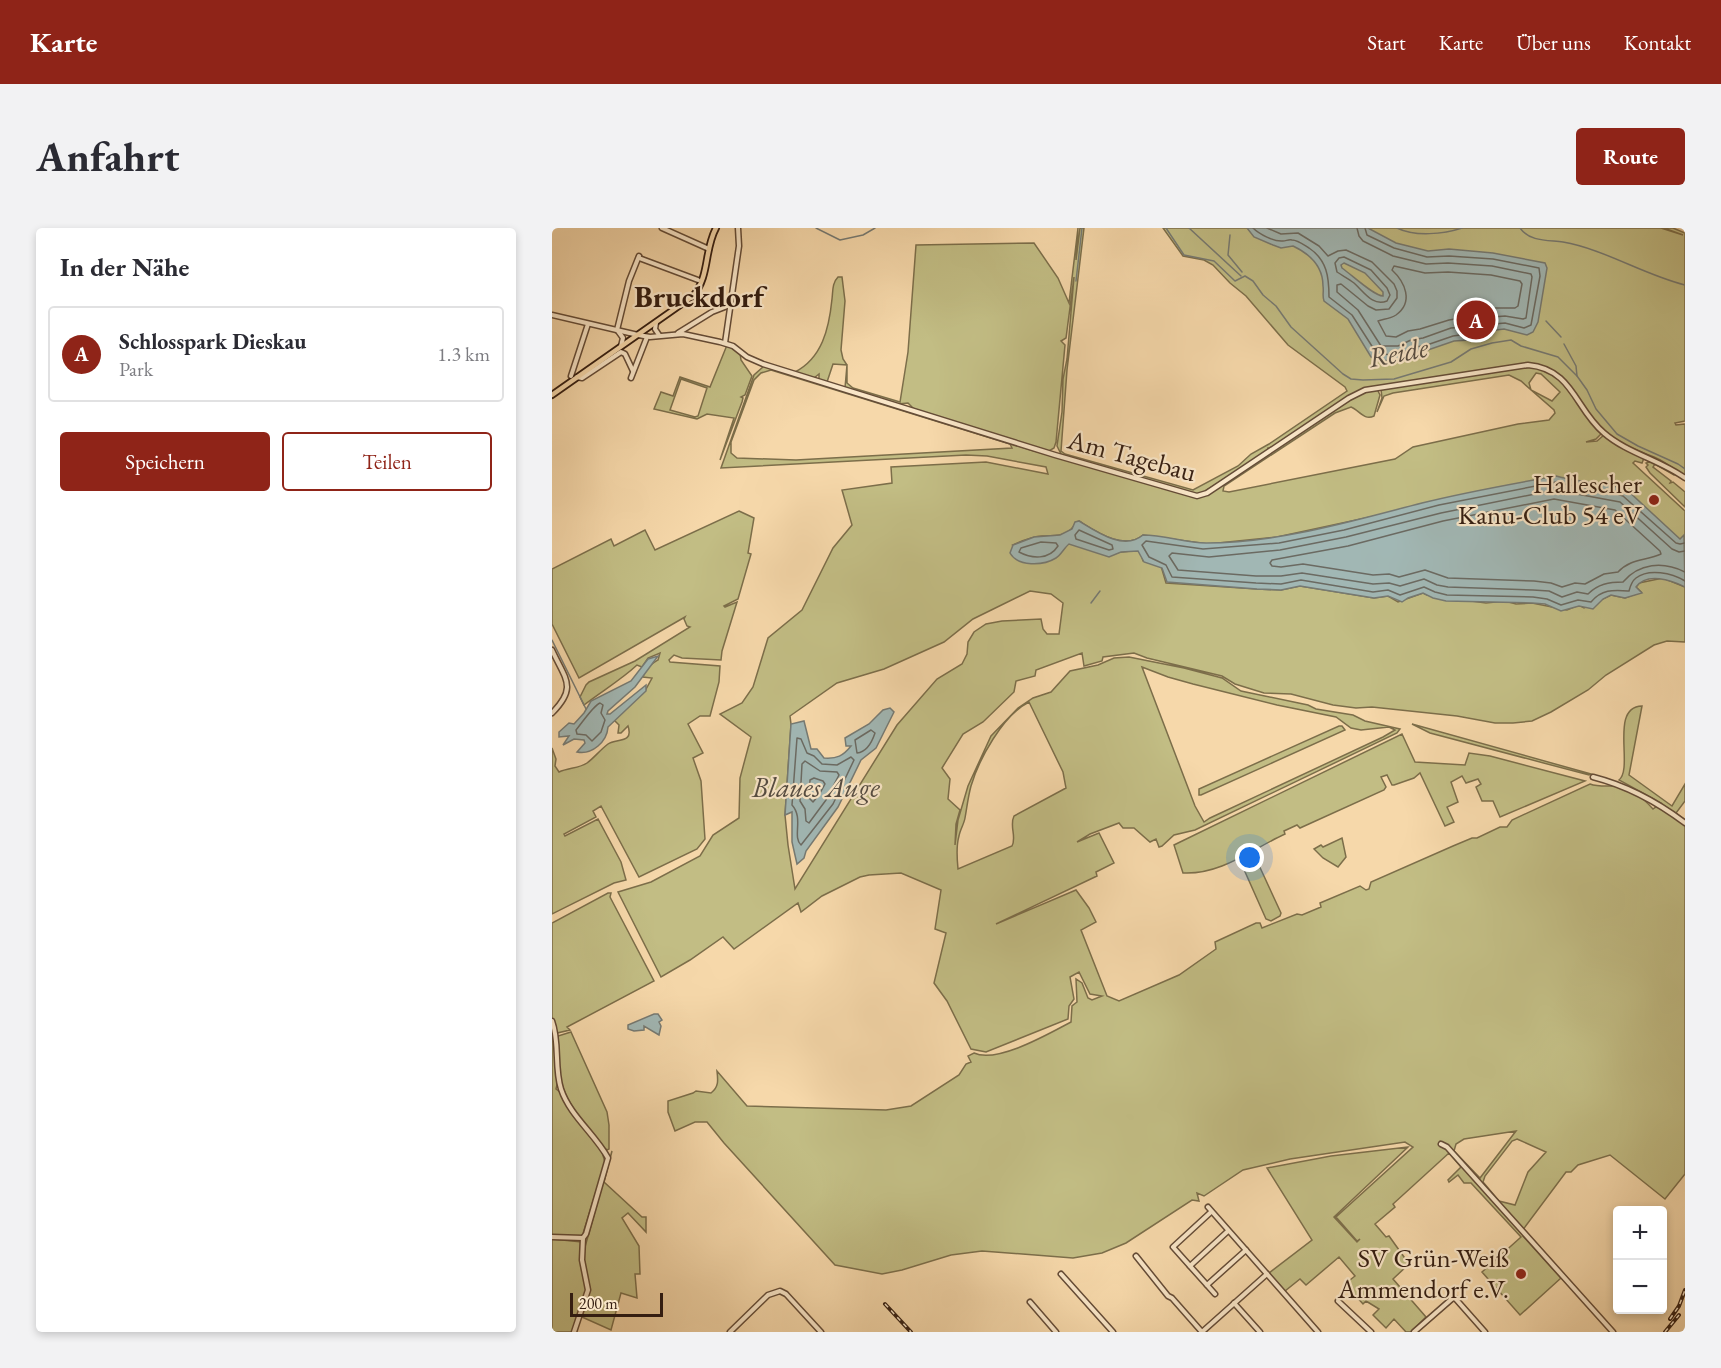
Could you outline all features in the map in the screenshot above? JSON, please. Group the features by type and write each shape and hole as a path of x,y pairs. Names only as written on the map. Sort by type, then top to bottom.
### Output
{"main road":[{"path":"552,395 689,300 702,282 716,228"}],"street":[{"path":"662,228 709,249"},
{"path":"725,343 739,246 738,228"},
{"path":"633,370 625,354 620,350 623,340 617,331 629,281 639,257 698,280"},
{"path":"678,334 712,312 730,305"},
{"name":"Am Tagebau","path":"552,315 647,337 678,334 725,343 754,360 770,366 1074,461 1197,496 1207,493 1349,398 1365,390 1528,365 1537,366 1559,375 1604,433 1685,478"},
{"path":"656,323 655,329 659,336"},
{"path":"571,376 588,324"},
{"path":"631,378 647,337"},
{"path":"552,650 568,689 564,701 552,713"},
{"path":"1593,777 1622,785 1644,795 1685,823"},
{"path":"552,1021 557,1039 559,1080 563,1095 608,1158 586,1234 582,1238 552,1237"},
{"path":"1441,1144 1613,1332"},
{"path":"1215,1294 1173,1247 1210,1210 1318,1332"},
{"path":"1190,1266 1228,1231"},
{"path":"574,1332 588,1290 582,1260 584,1242 582,1238"},
{"path":"1207,1285 1246,1250"},
{"path":"1136,1256 1168,1296 1202,1332 1267,1274"},
{"path":"1061,1274 1113,1332"},
{"path":"730,1332 768,1295 780,1291 786,1294 821,1332"},
{"path":"1414,1332 1454,1297 1485,1332"},
{"path":"1338,1301 1371,1332"},
{"path":"1030,1302 1056,1332"},
{"path":"1234,1303 1260,1332"}],"shaded area":[{"path":"1078,228 1076,260 1080,228 1084,228 1067,370 1061,451 1193,490 1238,466 1251,454 1347,391 1345,387 1288,345 1246,296 1213,265 1204,260 1183,256 1163,228 1661,228 1683,235 1664,228 1673,228 1685,233 1685,421 1675,423 1676,425 1685,424 1685,477 1662,461 1610,436 1587,411 1567,382 1545,368 1529,363 1360,391 1271,449 1268,448 1267,452 1202,493 1193,494 1062,456 1057,446 1074,277 1066,338 1061,341 1065,345 1056,442 1054,448 1049,451 914,409 908,403 897,404 845,388 847,365 847,383 853,388 900,402 908,352 916,245 1034,243 1058,278 1069,303"},
{"path":"838,277 842,277 845,301 841,350 847,365 833,364 827,382 819,380 819,374 814,378 795,372 812,359 818,351 829,321 834,284"},
{"path":"727,345 740,353 741,360 752,376 745,395 741,397 742,402 720,460 734,418 707,414 697,419 654,409 661,392 673,396 680,377 710,387","holes":["681,379 707,388 698,416 670,410"]},
{"path":"764,366 1031,450 1194,497 1208,494 1360,394 1377,389 1380,395 1374,416 1364,416 1351,407 1335,413 1224,486 1223,491 1229,492 1395,459 1413,447 1518,424 1549,420 1555,413 1554,410 1532,390 1552,401 1560,392 1541,374 1536,373 1529,383 1531,390 1521,381 1509,375 1393,393 1384,396 1377,412 1382,398 1381,389 1530,367 1553,374 1563,382 1602,433 1596,439 1586,442 1597,441 1604,435 1644,458 1642,463 1635,461 1633,463 1685,511 1685,547 1524,484 1277,537 1208,544 1143,535 1128,541 1119,541 1079,521 1070,531 1062,535 1035,537 1013,545 1051,559 1071,541 1104,554 1140,550 1143,561 1161,566 1166,583 1281,590 1300,586 1374,598 1388,596 1398,602 1423,593 1486,603 1505,601 1516,604 1532,603 1567,610 1579,605 1584,608 1611,595 1625,598 1641,592 1636,587 1639,583 1663,578 1685,587 1685,642 1667,641 1654,645 1551,712 1532,721 1513,723 1495,723 1457,716 1372,707 1356,708 1333,705 1291,694 1264,693 1235,684 1222,676 1134,653 1103,657 1102,661 1084,666 1082,653 1036,670 1035,676 1016,681 1014,692 983,722 963,734 942,768 950,779 948,799 960,810 956,824 955,845 958,820 968,786 991,736 1018,708 1033,698 1051,692 1070,671 1098,665 1114,658 1129,657 1184,668 1222,678 1241,691 1308,705 1316,709 1353,715 1365,721 1400,729 1397,733 1195,830 1174,835 1162,846 1159,847 1156,839 1150,842 1134,828 1123,828 1119,823 1090,834 1077,842 1099,833 1114,863 1096,872 1097,876 996,924 1076,890 1096,922 1081,930 1107,996 1119,1001 1179,975 1216,949 1215,942 1256,923 1260,923 1262,928 1321,907 1320,903 1360,886 1366,890 1369,889 1371,882 1472,838 1477,838 1500,827 1507,827 1512,820 1590,784 1626,788 1641,797 1653,809 1661,803 1619,780 1623,773 1624,727 1627,716 1632,709 1642,706 1629,775 1672,806 1685,784 1685,801 1676,813 1685,820 1685,1174 1665,1199 1610,1155 1578,1165 1571,1172 1566,1172 1522,1231 1525,1234 1523,1236 1561,1278 1520,1315 1482,1272 1521,1237 1471,1183 1464,1183 1458,1175 1449,1182 1448,1180 1461,1167 1449,1153 1393,1204 1395,1207 1375,1224 1386,1237 1389,1236 1409,1264 1393,1279 1426,1317 1411,1332 1406,1332 1394,1319 1386,1328 1373,1315 1379,1309 1366,1301 1363,1304 1345,1284 1355,1276 1339,1257 1306,1285 1300,1279 1285,1291 1269,1273 1312,1240 1267,1168 1331,1156 1408,1147 1334,1217 1357,1242 1360,1239 1357,1241 1336,1217 1413,1147 1405,1142 1290,1159 1243,1170 1204,1196 1197,1193 1199,1201 1192,1200 1126,1243 1102,1253 1073,1258 982,1251 951,1255 882,1274 835,1265 707,1122 695,1122 675,1131 668,1112 668,1101 696,1091 711,1093 717,1086 717,1071 747,1106 886,1110 911,1106 959,1075 966,1064 971,1062 968,1056 974,1053 984,1055 1009,1051 1037,1040 1071,1022 1072,1006 1077,1002 1076,979 1082,983 1088,998 1092,1000 1102,996 1090,994 1079,972 1070,977 1074,999 1069,1006 1068,1019 986,1052 971,1049 947,1001 934,983 946,933 935,929 941,890 901,873 860,877 822,896 801,912 798,903 734,949 723,937 661,977 618,892 651,882 700,856 713,835 739,818 740,778 751,737 720,714 742,703 753,687 768,638 802,610 833,548 852,525 842,490 892,483 891,467 986,462 1048,474 1046,467 987,456 966,455 721,468 754,375","holes":["771,370 1010,444 1012,448 796,460 737,458 731,453 731,442 754,380 761,373","1030,591 1051,594 1063,603 1059,634 1047,634 1043,629 1041,619 986,624 974,632 968,642 967,654 962,664 937,679 897,725 795,889 785,815 790,716 837,683 884,669 944,642 973,619","1142,667 1193,684 1336,717 1351,728 1361,730 1389,727 1395,730 1204,822 1195,806","1029,702 1063,772 1066,788 1014,816 1012,846 958,869 958,840 971,786 986,751 1010,717","1516,1131 1480,1178 1454,1151 1456,1144 1464,1139","1517,1139 1546,1152 1528,1172 1515,1205 1499,1201 1483,1182 1485,1176 1512,1141"]},
{"path":"1652,461 1675,473 1674,475 1655,464 1653,467 1671,481 1670,483 1673,482 1685,492 1685,507 1650,473 1646,463"},
{"path":"739,511 754,518 748,553 751,554 738,599 724,606 737,602 721,660 682,658 674,655 669,660 670,662 720,666 719,682 710,716 700,716 688,724 703,753 693,758 701,781 705,839 697,849 639,877 601,806 593,811 596,817 564,834 565,836 598,819 621,862 626,880 614,883 552,914 552,748 556,759 555,766 559,772 584,765 611,742 623,740 629,736 628,726 618,733 619,725 614,720 645,691 652,678 643,677 644,674 648,667 658,660 660,653 648,658 642,667 637,665 584,705 580,697 586,685 635,661 690,627 687,626 685,617 579,678 552,624 552,569 611,539 614,546 645,530 655,550"},
{"path":"1412,724 1591,774 1430,733"},
{"path":"1339,726 1345,730 1199,795 1199,789"},
{"path":"1402,734 1415,762 1465,765 1469,753 1490,756 1585,781 1500,817 1493,801 1482,801 1476,787 1481,784 1478,779 1466,783 1462,776 1451,782 1458,802 1447,807 1454,822 1445,826 1420,773 1414,778 1394,785 1387,775 1381,777 1386,787 1384,790 1300,828 1297,825 1284,831 1285,834 1236,860 1210,870 1183,873 1174,845"},
{"path":"1342,838 1346,857 1338,867 1314,849 1321,845 1323,847"},
{"path":"1251,857 1257,861 1281,913 1271,921 1266,919 1242,865 1242,862"},
{"path":"611,893 610,897 654,981 567,1027 570,1030 557,1033 552,1019 552,923"},
{"path":"552,1023 558,1081 556,1089 602,1152 605,1162 582,1237 552,1236"},
{"path":"571,1032 607,1112 609,1149 607,1150 578,1116 562,1086 558,1036"},
{"path":"612,1151 604,1182 642,1217 646,1217 646,1232 628,1213 622,1218 639,1246 640,1274 635,1274 637,1298 621,1293 611,1330 582,1317 590,1289 583,1254"},
{"path":"552,1239 582,1242 581,1254 588,1288 573,1332 552,1332"}],"water":[{"path":"1247,228 1368,228 1396,243 1428,251 1449,249 1493,253 1545,263 1547,268 1538,322 1533,332 1527,335 1504,329 1496,330 1479,334 1469,340 1454,341 1414,353 1401,363 1394,360 1378,361 1371,357 1348,319 1324,301 1321,272 1310,257 1293,246 1281,248 1254,237","holes":["1344,263 1365,273 1383,292 1383,296 1369,289 1341,265"]},
{"path":"1556,476 1627,490 1680,539 1684,535 1685,587 1666,580 1646,580 1636,587 1642,593 1625,598 1611,595 1593,609 1579,606 1561,611 1545,604 1446,601 1423,593 1402,602 1388,596 1374,598 1300,586 1281,590 1167,582 1162,568 1144,562 1138,551 1121,552 1109,557 1069,544 1056,558 1038,564 1019,561 1010,553 1013,545 1034,537 1060,535 1072,529 1075,522 1079,521 1119,541 1136,539 1143,535 1198,543 1233,542 1315,530 1455,495"},
{"path":"658,656 635,687 608,711 607,714 610,714 646,685 646,691 608,727 605,738 598,746 588,751 577,752 585,743 584,740 574,739 563,745 569,736 559,737 559,732 569,723 574,724 591,701 631,681 648,659"},
{"name":"Blaues Auge","path":"890,708 894,712 876,748 861,760 838,807 806,851 804,858 797,864 792,842 792,812 785,815 791,724 804,721 811,749 817,749 824,758 833,758 851,746 846,746 845,738 869,724 883,710"},
{"path":"658,1014 662,1020 659,1022 661,1026 659,1035 644,1026 644,1030 628,1029 628,1025"}],"waterway":[{"name":"Reide","path":"816,228 840,240 863,235 875,228"},
{"path":"1076,281 1082,228"},
{"name":"Reide","path":"1166,228 1184,255 1214,261 1235,281 1245,276 1253,281 1263,295 1276,306 1291,327 1351,379 1394,379 1451,362 1471,349 1511,340 1521,346 1558,357 1577,376 1596,409 1617,434 1685,469"},
{"path":"1189,228 1241,276"},
{"path":"1397,228 1412,233 1430,234 1462,228"},
{"path":"1520,228 1534,238 1578,245 1685,285"},
{"path":"1230,235 1228,255 1242,272"},
{"path":"1546,321 1561,337"},
{"path":"1564,344 1576,366 1577,376"},
{"path":"1091,603 1100,591"},
{"path":"552,640 586,709"}],"railway":[{"path":"1670,1319 1679,1306 1685,1290"},
{"path":"885,1304 911,1332"},
{"path":"1665,1332 1679,1315"}],"place":[{"name":"Schlosspark Dieskau","path":"1476,320"},
{"name":"Hallescher Kanu-Club 54 eV","path":"1654,500"},
{"name":"SV Grün-Weiß Ammendorf e.V.","path":"1521,1274"}],"district":[{"name":"Bruckdorf","path":"699,297"}]}
